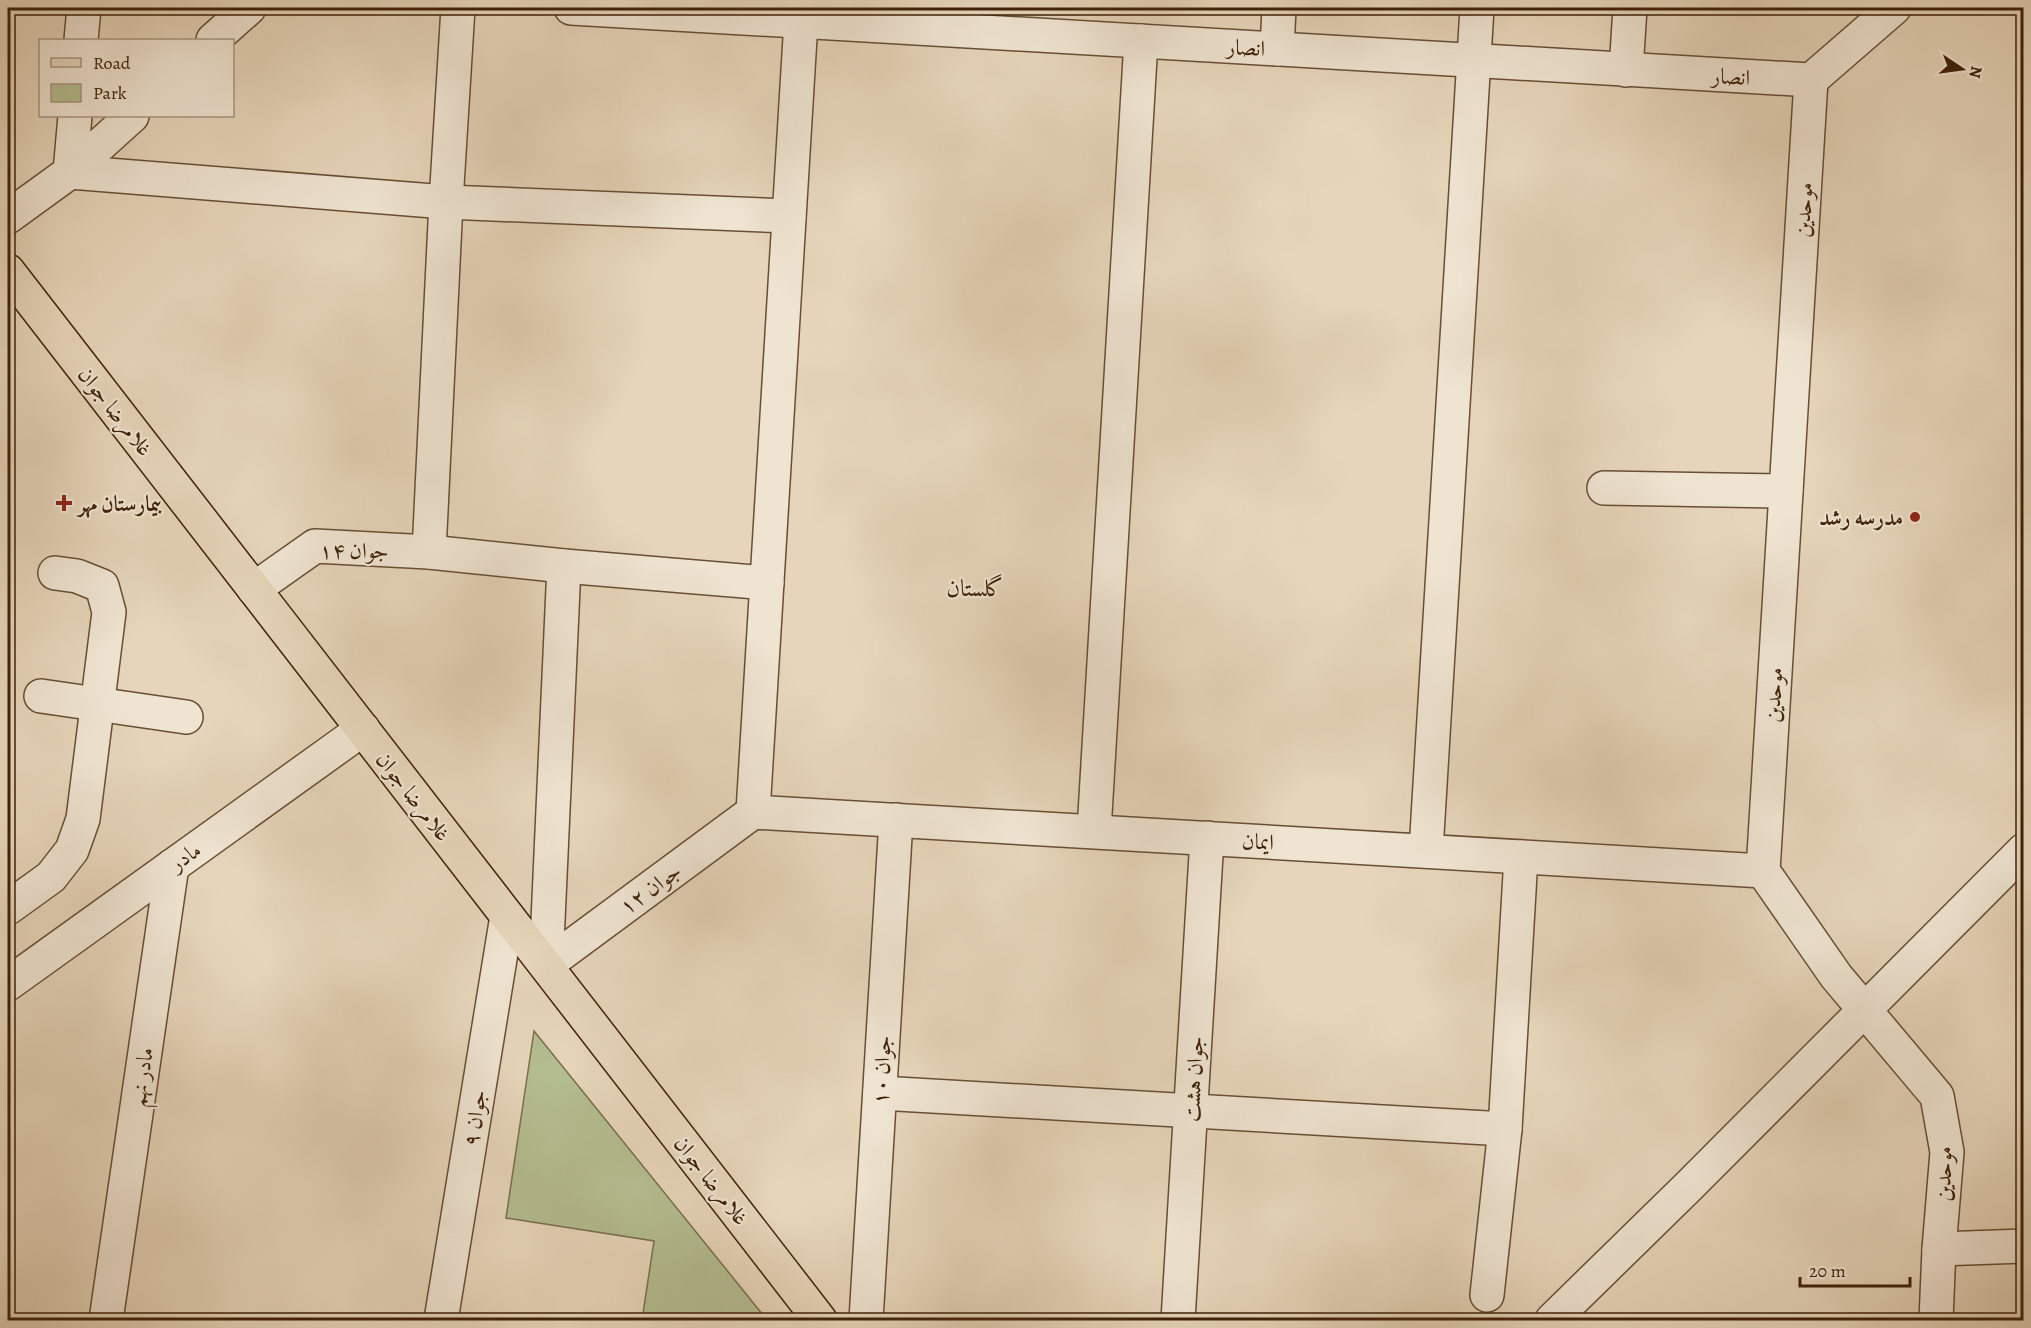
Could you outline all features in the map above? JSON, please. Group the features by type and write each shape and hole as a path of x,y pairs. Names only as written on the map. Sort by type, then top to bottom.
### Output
{"main road":[{"name":"غلامرضا جوان","path":"8,271 546,965 808,1313"}],"street":[{"path":"81,39 84,8"},
{"path":"214,39 249,8"},
{"path":"429,552 458,8"},
{"name":"انصار","path":"571,8 801,21 941,18 1141,41 1810,80"},
{"path":"1277,49 1279,8"},
{"path":"1426,851 1477,8"},
{"path":"1626,69 1630,8"},
{"path":"1810,80 1894,8"},
{"path":"753,812 801,21"},
{"path":"1094,831 1141,41"},
{"name":"موحدین","path":"1810,80 1763,871 1836,976 1937,1096 1947,1152 1936,1320"},
{"path":"70,172 75,117"},
{"path":"8,217 70,172 131,117"},
{"path":"70,172 446,202 789,216"},
{"path":"1604,488 1786,491"},
{"name":"جوان ۱۴","path":"254,589 315,546 429,552 767,583"},
{"path":"546,965 564,566"},
{"path":"8,908 51,878 72,850 83,819 109,612 102,586 77,576 55,573"},
{"path":"41,696 186,717"},
{"name":"مادر","path":"8,984 363,729"},
{"name":"ایمان","path":"753,812 1763,871"},
{"name":"جوان ۱۲","path":"546,965 753,812"},
{"name":"جوان ۱۰","path":"866,1320 896,820"},
{"name":"جوان هشت","path":"1178,1320 1207,838"},
{"path":"1552,1320 2024,850"},
{"path":"1487,1295 1505,1130 1521,856"},
{"name":"مادر نهم","path":"106,1320 172,866"},
{"name":"جوان ۹","path":"441,1320 507,916"},
{"path":"880,1093 1505,1130"},
{"path":"1939,1249 2024,1246"}],"green space":[{"path":"534,1031 767,1320 642,1320 654,1241 506,1218"}],"place":[{"name":"بیمارستان مهر","path":"64,503"},
{"name":"مدرسه رشد","path":"1915,517"}],"district":[{"name":"گلستان","path":"975,588"}]}
